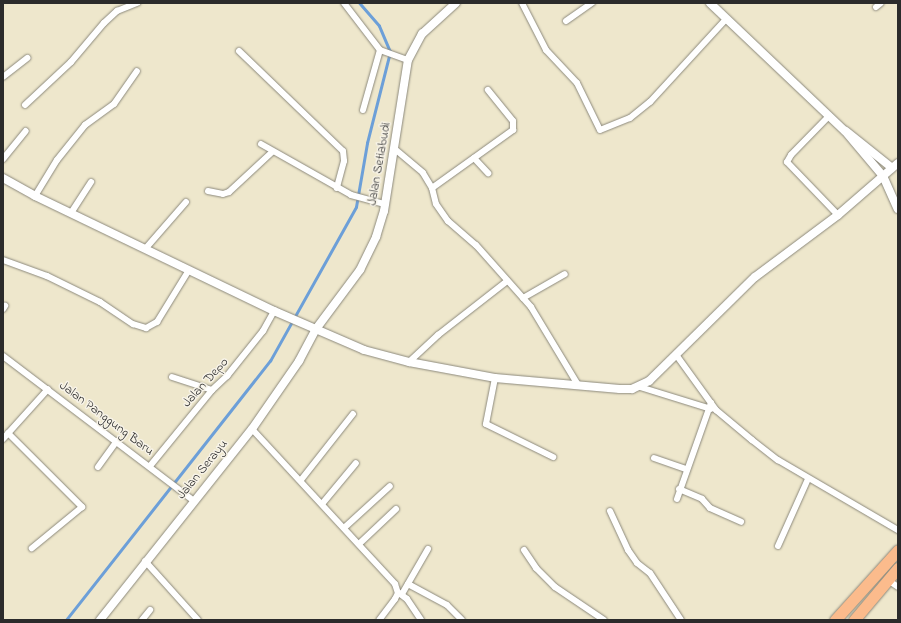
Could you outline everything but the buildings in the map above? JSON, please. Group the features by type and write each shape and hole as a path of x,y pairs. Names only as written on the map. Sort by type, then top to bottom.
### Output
{"highway":[{"path":"835,620 898,550"},
{"path":"854,620 898,568"}],"street":[{"path":"24,105 71,62 104,23 117,11 137,3"},
{"path":"344,3 382,51 408,60"},
{"name":"Jalan Setiabudi","path":"316,329 363,264 376,237 386,204 396,150 408,60 422,34 456,3"},
{"path":"522,3 546,50 577,83 600,130 630,118 650,102 726,19"},
{"path":"566,21 592,3"},
{"path":"711,3 726,19 845,131 883,176 898,209"},
{"path":"238,50 343,151 344,161 337,188"},
{"path":"363,110 382,51"},
{"path":"3,77 28,58"},
{"path":"35,196 83,127 114,104 137,71"},
{"path":"432,188 506,136 514,126 513,121 488,90"},
{"path":"829,116 790,155 787,162 838,215"},
{"path":"3,159 26,131"},
{"path":"640,387 677,356 756,277 838,215 883,176 896,168 845,131"},
{"path":"262,144 272,152 351,195 364,200 386,204"},
{"path":"396,150 423,174 432,188 436,204 443,215 476,245 523,298 543,324 578,385"},
{"path":"208,191 223,194 228,192 272,152"},
{"path":"474,158 488,173"},
{"path":"3,178 35,196 146,248 274,311 364,350 409,362 495,378 620,389 640,387 710,405"},
{"path":"71,213 91,182"},
{"path":"146,248 186,202"},
{"path":"3,260 54,280 105,305 133,324 146,328 157,322 190,270"},
{"path":"523,298 565,274"},
{"path":"409,362 438,335 507,281"},
{"name":"Jalan Depo","path":"150,466 212,390 227,376 263,331 274,311"},
{"name":"Jalan Serayu","path":"100,620 252,429 299,361 316,329"},
{"name":"Jalan Panggung Baru","path":"3,356 150,466 194,501"},
{"path":"677,356 710,405 778,460 808,479 898,530"},
{"path":"172,377 212,390"},
{"path":"495,378 486,424 553,457"},
{"path":"3,439 48,389"},
{"path":"676,499 710,405"},
{"path":"301,480 352,414"},
{"path":"252,429 301,480 395,584 400,593 421,620"},
{"path":"8,433 82,507 32,548"},
{"path":"98,467 117,441"},
{"path":"654,458 686,469"},
{"path":"322,504 356,463"},
{"path":"778,546 808,479"},
{"path":"344,528 390,486"},
{"path":"679,489 702,499 710,508 741,522"},
{"path":"359,544 396,509"},
{"path":"610,511 628,550 637,563 650,573 681,620"},
{"path":"379,620 408,584 428,549"},
{"path":"524,550 536,568 555,587 604,620"},
{"path":"146,561 198,620"},
{"path":"888,580 898,587"},
{"path":"408,584 447,605 462,620"},
{"path":"142,620 150,610"}],"waterway":[{"path":"66,620 270,361 356,207 367,143 390,52 379,26 359,3"}]}
